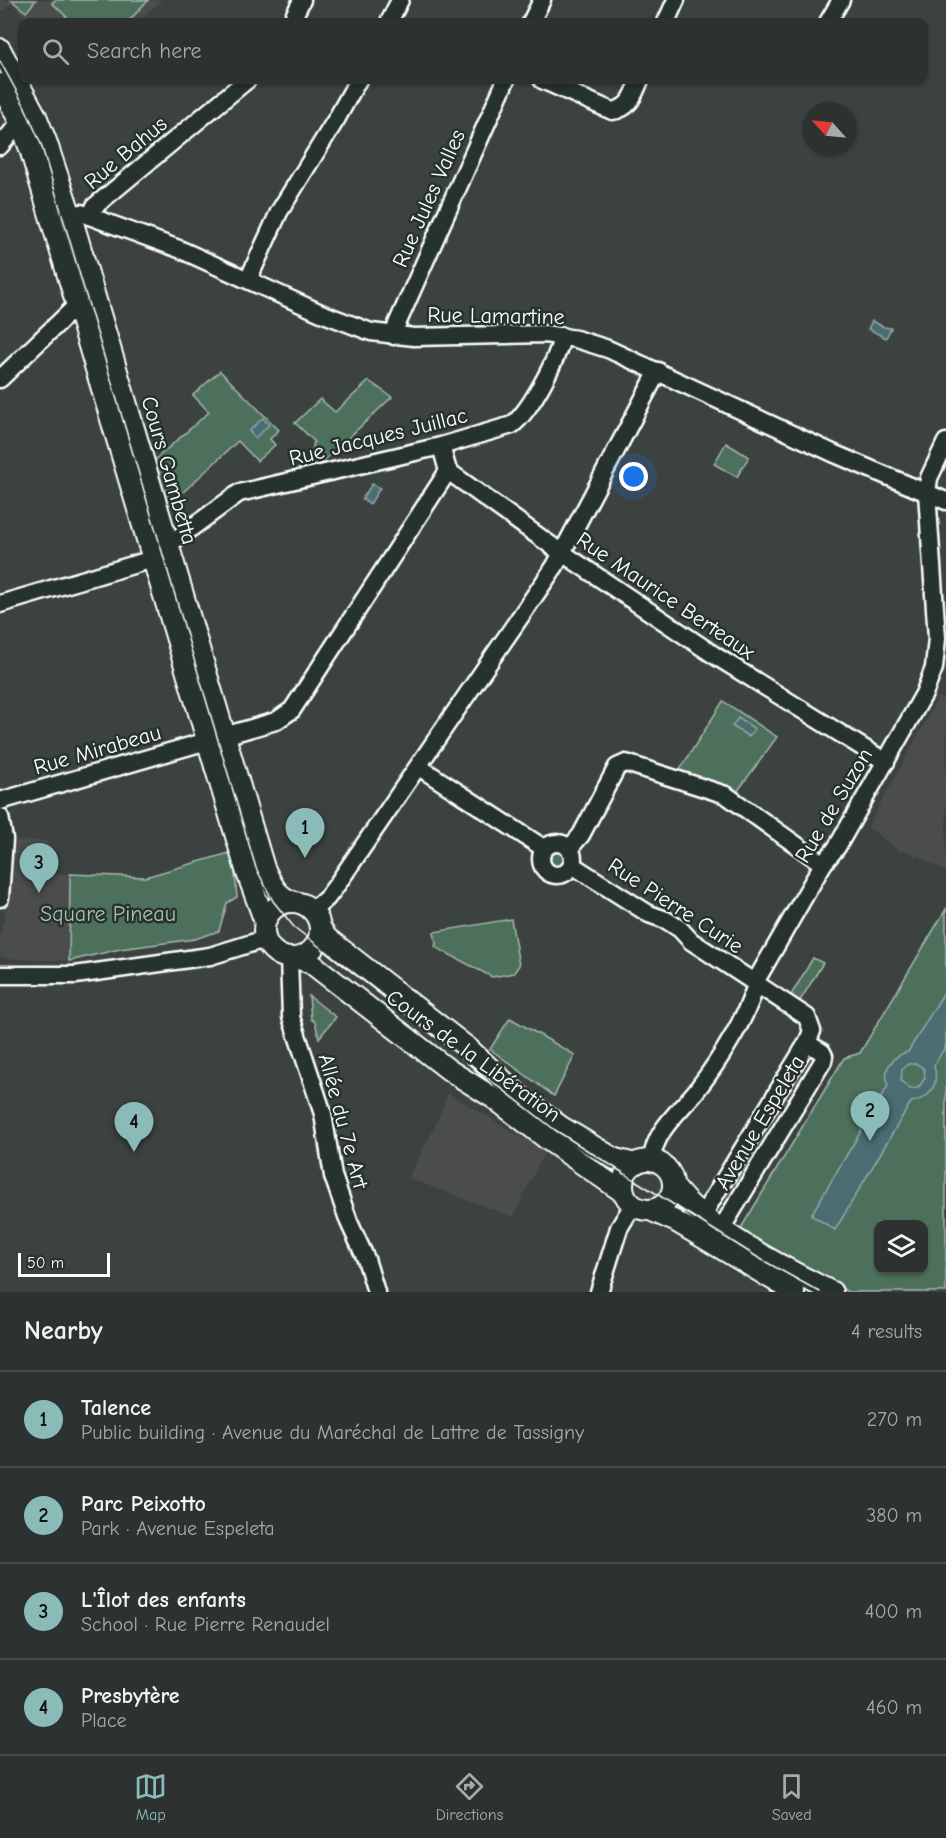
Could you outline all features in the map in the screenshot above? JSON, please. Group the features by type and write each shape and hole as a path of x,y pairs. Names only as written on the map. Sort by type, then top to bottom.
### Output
{"main road":[{"name":"Cours Gambetta","path":"0,49 18,83"},
{"name":"Cours Gambetta","path":"0,84 21,124 30,149 79,306 153,559 216,738 264,868 280,896 292,901"},
{"name":"Cours Gambetta","path":"19,84 38,120 71,216 168,545 247,873 265,930"},
{"path":"292,901 304,904 313,910 321,929 320,937 312,950 293,958 274,952 265,930 276,906 292,901"},
{"name":"Cours de la Libération","path":"321,929 327,938 468,1048 522,1098 560,1126 615,1159 643,1162"},
{"name":"Cours de la Libération","path":"293,958 311,963 449,1070 495,1099 548,1140 604,1177 636,1202 675,1221 794,1292"},
{"path":"673,1185 667,1201 656,1208 636,1202 623,1181 625,1174 643,1162 658,1162 669,1172 673,1185 687,1203 727,1232 784,1267 832,1292"}],"street":[{"path":"293,18 302,0"},
{"path":"391,18 400,0"},
{"path":"533,18 542,0"},
{"path":"668,18 676,0"},
{"path":"830,18 841,0"},
{"name":"Rue Bahus","path":"90,216 95,206 242,84"},
{"path":"248,280 279,212 356,84"},
{"name":"Rue Jules Valles","path":"394,336 397,324 504,84"},
{"path":"551,84 612,111 627,106 638,84"},
{"path":"0,146 21,124"},
{"name":"Rue Lamartine","path":"71,216 81,213 179,249 371,332 394,336 536,334 562,336 608,349 835,454 946,501"},
{"path":"0,379 75,307 79,306"},
{"name":"Rue Jacques Juillac","path":"153,559 168,545 239,493 441,446 512,425 521,418 560,347 562,336"},
{"path":"313,910 327,898 336,886 563,554 658,371"},
{"name":"Rue de Suzon","path":"643,1162 659,1135 697,1090 724,1050 755,990 758,976 823,864 837,847 924,694 934,668 937,638 927,493 929,478 946,442"},
{"path":"441,446 448,471"},
{"name":"Rue Maurice Berteaux","path":"448,471 563,554 714,656 886,762"},
{"name":"Rue Mirabeau","path":"0,801 276,721 292,710 448,471"},
{"path":"0,604 153,559"},
{"path":"571,857 560,844 554,844 542,853 541,863 543,868 551,874 566,873 581,835 616,767 626,763 726,795 823,864"},
{"path":"419,767 545,849"},
{"path":"0,817 4,839 0,898"},
{"name":"Rue Pierre Curie","path":"571,857 649,915 666,920 680,929 691,941 756,984"},
{"path":"0,975 75,975 210,956 265,930"},
{"name":"Allée du 7e Art","path":"293,958 291,1017 323,1114 333,1176 349,1222 366,1259 375,1292"},
{"name":"Avenue Espeleta","path":"698,1211 704,1211 707,1208 807,1043 812,1030 807,1017 756,984"},
{"name":"Avenue Espeleta","path":"727,1232 724,1226 726,1221 823,1061 822,1052 807,1043"},
{"path":"599,1292 620,1228 636,1202"}],"shaded area":[{"path":"0,0 162,0 142,18 26,18 12,3 0,13"},
{"path":"939,696 946,703 946,872 917,855 916,857 907,851 899,851 868,827"},
{"path":"10,840 47,841 56,874 70,874 69,961 3,958 0,955 0,933 6,912 11,871"},
{"path":"448,1093 545,1151 513,1217 408,1178 436,1124"}],"green space":[{"path":"11,0 36,0 26,12"},
{"path":"55,0 148,0 132,18 68,18 52,3"},
{"path":"220,371 279,430 270,439 275,445 257,461 238,441 164,510 150,464 209,412 193,395"},
{"path":"369,381 392,397 315,469 309,470 314,441 295,423 320,399 335,412"},
{"path":"726,443 749,457 737,477 714,464"},
{"path":"723,701 777,737 737,792 679,771"},
{"path":"553,850 561,850 567,856 567,864 561,870 553,870 547,864 547,856"},
{"name":"Square Pineau","path":"233,852 237,897 227,903 219,931 195,939 120,949 69,961 70,874 145,877"},
{"path":"946,909 946,1292 848,1292 738,1233 844,1058 860,1053"},
{"path":"511,919 519,965 514,973 492,977 435,947 434,932"},
{"path":"813,958 823,963 800,1001 791,995"},
{"path":"309,996 336,1017 319,1038 315,1022 311,1019"},
{"path":"510,1018 575,1055 554,1096 490,1049"},
{"path":"752,1152 756,1155 739,1181 734,1183"}],"water":[{"path":"872,321 891,328 886,338 868,329"},
{"path":"263,418 269,425 255,438 249,431"},
{"path":"372,484 380,488 370,504 362,499"},
{"path":"738,718 755,729 749,737 732,726"},
{"path":"946,989 946,1045 934,1066 935,1079 932,1090 924,1098 911,1102 835,1230 811,1215 888,1086 887,1074 890,1064 897,1057 908,1052","holes":["908,1064 917,1064 924,1069 925,1078 918,1088 910,1089 901,1081 902,1070"]}],"tram line":[{"path":"0,61 24,105 41,144 256,868 273,901 294,927 555,1130 757,1257 820,1292"}],"place":[{"name":"Talence","path":"305,858"},
{"name":"L'Îlot des enfants","path":"39,893"},
{"name":"Parc Peixotto","path":"870,1141"},
{"name":"Presbytère","path":"134,1152"}]}
